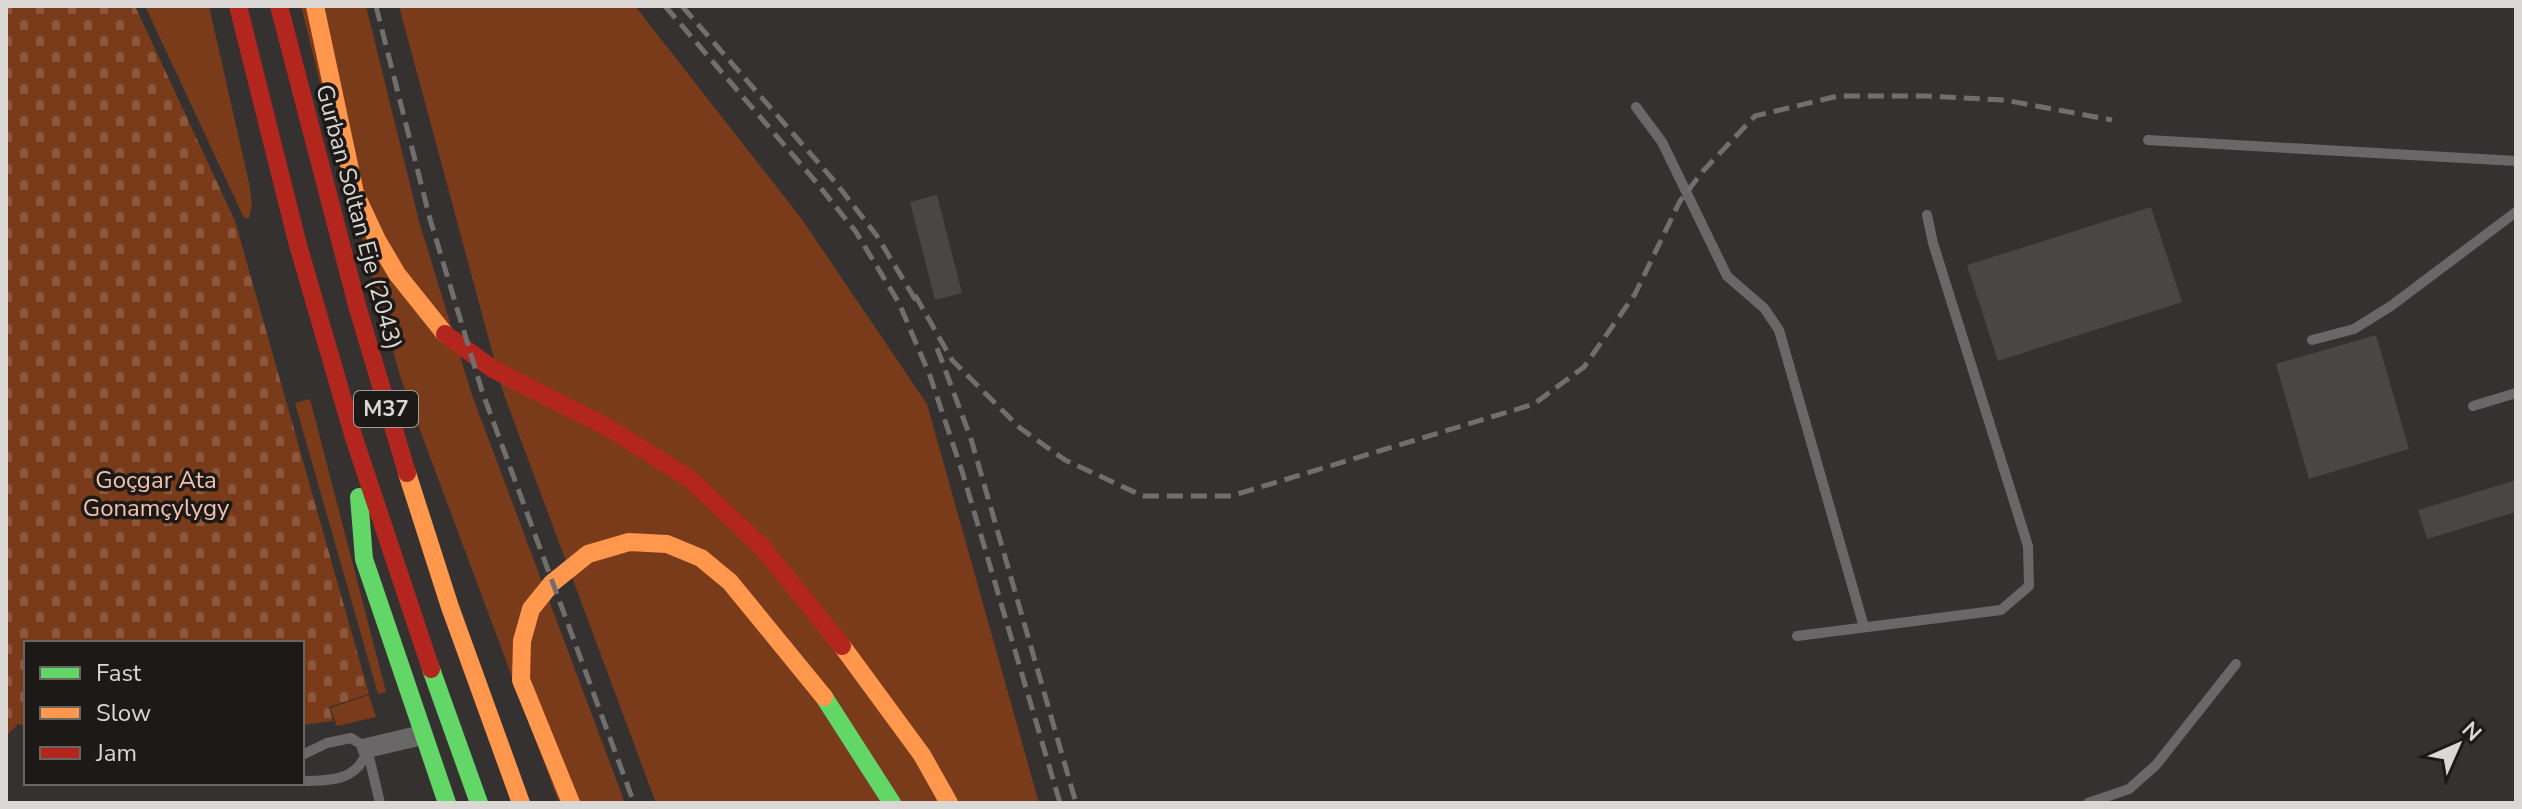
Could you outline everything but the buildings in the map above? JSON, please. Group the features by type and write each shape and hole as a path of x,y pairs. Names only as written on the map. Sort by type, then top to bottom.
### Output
{"highway":[{"name":"M37","path":"238,6 298,245 354,438 479,803"},
{"name":"Gurban Soltan Eje (2043)","path":"279,6 335,232 392,431 521,803"},
{"path":"315,6 355,193 397,274 440,331 493,369 609,428 690,479 762,547 853,660 922,755 949,803"},
{"path":"354,438 364,559 447,803"},
{"path":"571,803 521,680 522,641 531,609 552,583 588,554 629,542 667,544 701,558 730,582 830,705 892,803"}],"street":[{"path":"367,748 422,735"}],"lane":[{"path":"1636,107 1662,142 1727,276 1764,308 1779,330 1864,627"},
{"path":"2148,140 2516,161"},
{"path":"2312,340 2354,329 2391,306 2516,212"},
{"path":"1797,636 2001,610 2029,586 2028,546 1933,243 1927,215"},
{"path":"2473,406 2516,393"},
{"path":"2088,803 2129,789 2156,765 2236,664"},
{"path":"304,754 351,738 367,748 380,803"},
{"path":"304,781 338,779 348,775 362,764 367,748"}],"green space":[{"name":"Goçgar Ata Gonamçylygy","path":"6,6 135,6 235,221 369,694 329,707 333,721 304,725 304,641 24,641 24,725 18,724 6,736"},
{"path":"145,6 209,6 249,183 252,204 249,218 244,218"},
{"path":"301,6 366,6 419,221 472,395 625,803 559,803 401,379 337,151"},
{"path":"399,6 635,6 801,218 927,404 1039,803 656,803 503,392"},
{"path":"310,399 386,692 378,694 295,403"},
{"path":"369,695 376,717 337,726 330,708"}],"railway":[{"path":"376,6 430,219 482,391 634,803"},
{"path":"665,6 856,232 899,303 930,376 962,471 1060,803"},
{"path":"682,6 836,183 877,236 918,304"},
{"path":"915,295 952,360 1020,428 1065,460 1143,496 1231,496 1534,404 1584,367 1635,294 1680,201 1703,171 1755,116 1838,96 1927,96 2004,100 2112,120"},
{"path":"937,348 971,439 1076,803"}],"traffic: fast":[{"path":"359,497 364,559 447,803"},
{"path":"431,669 479,803"},
{"path":"824,697 892,803"}],"traffic: slow":[{"path":"315,6 355,193 397,274 445,334"},
{"path":"407,473 450,607 521,803"},
{"path":"571,803 521,680 522,641 531,609 552,583 588,554 629,542 667,544 701,558 730,582 824,697"},
{"path":"842,646 922,755 949,803"}],"traffic: jam":[{"path":"238,6 298,245 354,438 431,669"},
{"path":"279,6 358,309 407,473"},
{"path":"445,334 493,369 609,428 690,479 762,547 842,646"}]}
